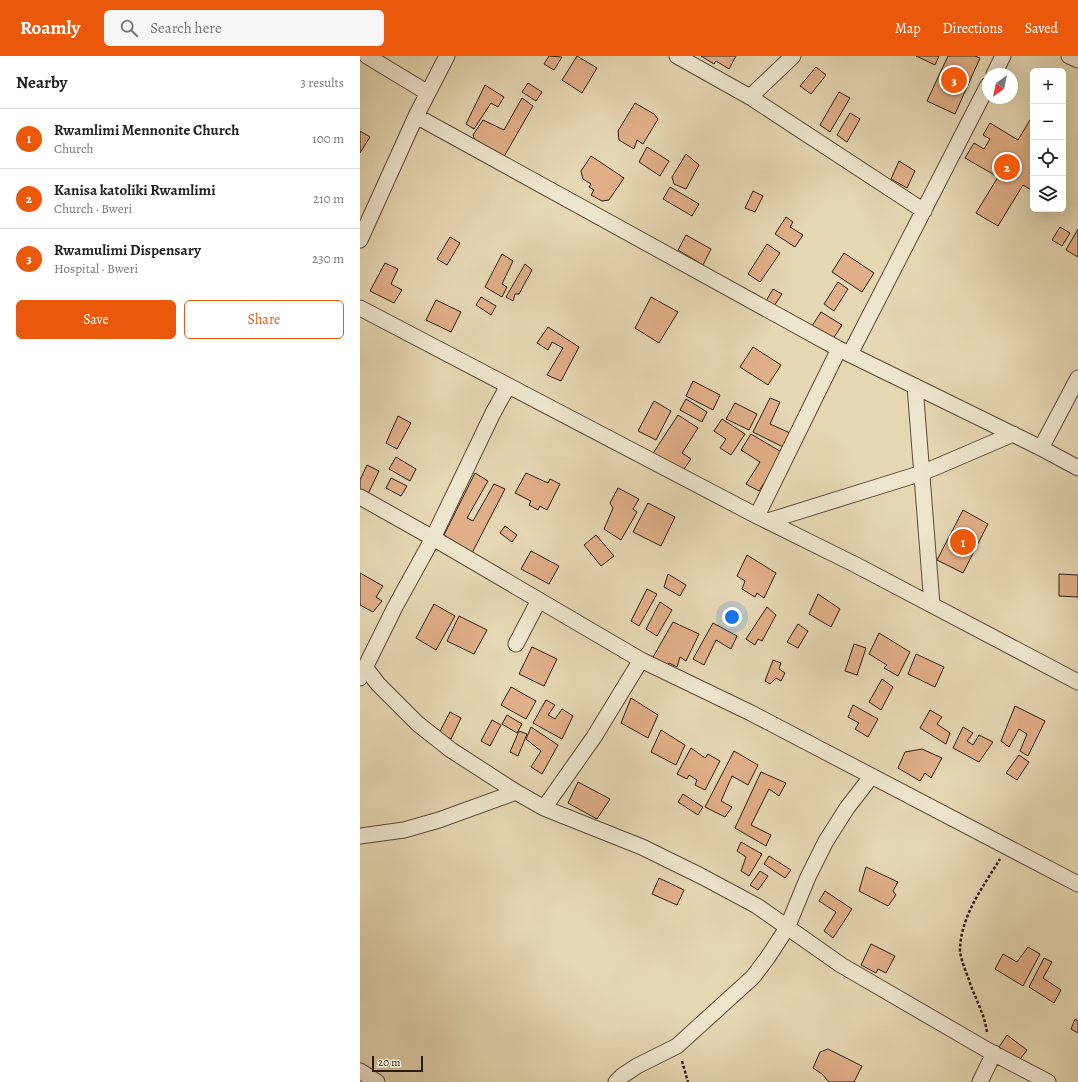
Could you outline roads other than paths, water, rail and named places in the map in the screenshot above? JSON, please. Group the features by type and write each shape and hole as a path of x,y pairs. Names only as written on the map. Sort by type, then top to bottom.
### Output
{"street":[{"path":"367,56 428,93"},
{"path":"360,240 416,116 447,56"},
{"path":"678,56 750,97 924,211"},
{"path":"750,97 793,56"},
{"path":"997,68 1003,56"},
{"path":"1069,56 1078,60"},
{"path":"762,519 844,351 924,211 982,97"},
{"path":"416,116 844,351 1013,434 1078,468"},
{"path":"360,308 762,519 856,565 1078,682"},
{"path":"1041,448 1078,378"},
{"path":"508,386 493,412 433,538 362,673 378,684 418,724 452,750 516,792 544,808 642,847 757,906 841,965 992,1052 1048,1082"},
{"path":"915,386 932,605"},
{"path":"762,519 922,473 1013,434"},
{"path":"360,496 640,660 751,713 1078,884"},
{"path":"516,644 539,600"},
{"path":"544,808 594,737 640,660"},
{"path":"616,1082 637,1066 677,1046 753,977 787,928 808,877 826,841 847,808 871,777"},
{"path":"360,836 404,830 439,820 516,792"},
{"path":"980,1082 992,1052"},
{"path":"360,1071 378,1082"}],"place":[{"name":"Rwamulimi Dispensary","path":"954,80"},
{"name":"Kanisa katoliki Rwamlimi","path":"1007,167"},
{"name":"Rwamlimi Mennonite Church","path":"963,542"}]}
